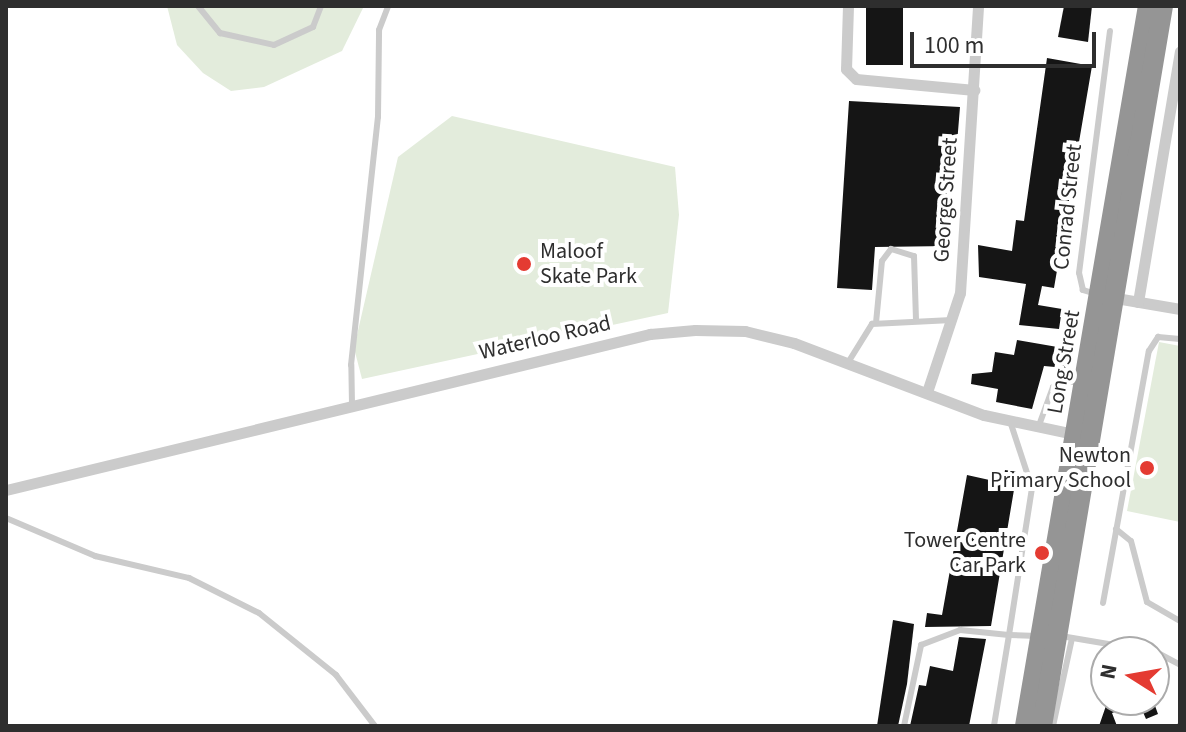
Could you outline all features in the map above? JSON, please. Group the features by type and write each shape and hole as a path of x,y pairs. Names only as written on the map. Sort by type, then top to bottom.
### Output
{"highway":[{"name":"Long Street","path":"1082,436 1084,384 1107,296 1148,6"},
{"name":"Long Street","path":"1042,726 1057,637 1082,436 1163,6"},
{"name":"Long Street","path":"1025,726 1057,637"}],"street":[{"path":"848,6 846,69 856,79 974,90"},
{"name":"George Street","path":"927,392 954,320 974,90 978,6"},
{"path":"1138,302 1180,52"},
{"path":"1107,296 1180,309"},
{"name":"Waterloo Road","path":"6,490 352,404 673,331 745,331 849,361 1010,421 1082,436"}],"lane":[{"path":"198,6 220,33 274,45 313,27 321,6"},
{"path":"352,404 351,365 378,117 379,30 388,6"},
{"name":"Conrad Street","path":"1107,296 1083,290 1079,273 1110,31"},
{"path":"876,323 882,261 891,249 914,256 916,321"},
{"path":"849,361 865,331 876,323 954,320"},
{"path":"1103,603 1151,344 1158,337 1180,339"},
{"path":"1038,428 1053,387 1066,381 1084,384"},
{"path":"994,726 1032,488 1010,421"},
{"path":"6,518 95,556 189,578 259,613 319,658 375,726"},
{"path":"1116,529 1131,541 1147,602 1180,621"},
{"path":"904,726 923,642 960,630 1057,637 1156,652 1180,665"},
{"path":"1053,726 1057,637"}],"green space":[{"path":"167,6 364,6 342,51 264,87 231,91 203,73 177,45"},
{"name":"Maloof Skate Park","path":"452,116 675,167 679,215 668,313 362,379 354,348 398,157"},
{"path":"1159,342 1180,346 1180,522 1127,511"}],"building":[{"path":"866,6 903,6 903,65 866,65"},
{"path":"1064,6 1092,6 1088,42 1058,37"},
{"path":"1047,58 1092,66 1054,288 1042,286 1038,305 1062,309 1059,329 1019,325 1026,284 979,277 978,245 1012,251 1016,220 1024,221"},
{"path":"849,101 960,107 953,193 947,192 949,246 875,247 872,290 837,288"},
{"path":"1017,340 1069,349 1066,368 1044,366 1032,409 996,402 998,389 971,384 972,374 992,372 995,352 1014,355"},
{"path":"1005,470 1017,472 991,626 925,627 927,613 942,615 967,475 1003,483"},
{"path":"893,620 914,624 907,684 898,726 877,726"},
{"path":"959,637 986,639 969,726 910,726 919,685 926,686 930,666 953,671"},
{"path":"1102,716 1113,716 1117,726 1099,726"}],"place":[{"name":"Maloof Skate Park","path":"524,264"},
{"name":"Newton Primary School","path":"1147,468"},
{"name":"Tower Centre Car Park","path":"1042,553"}]}
